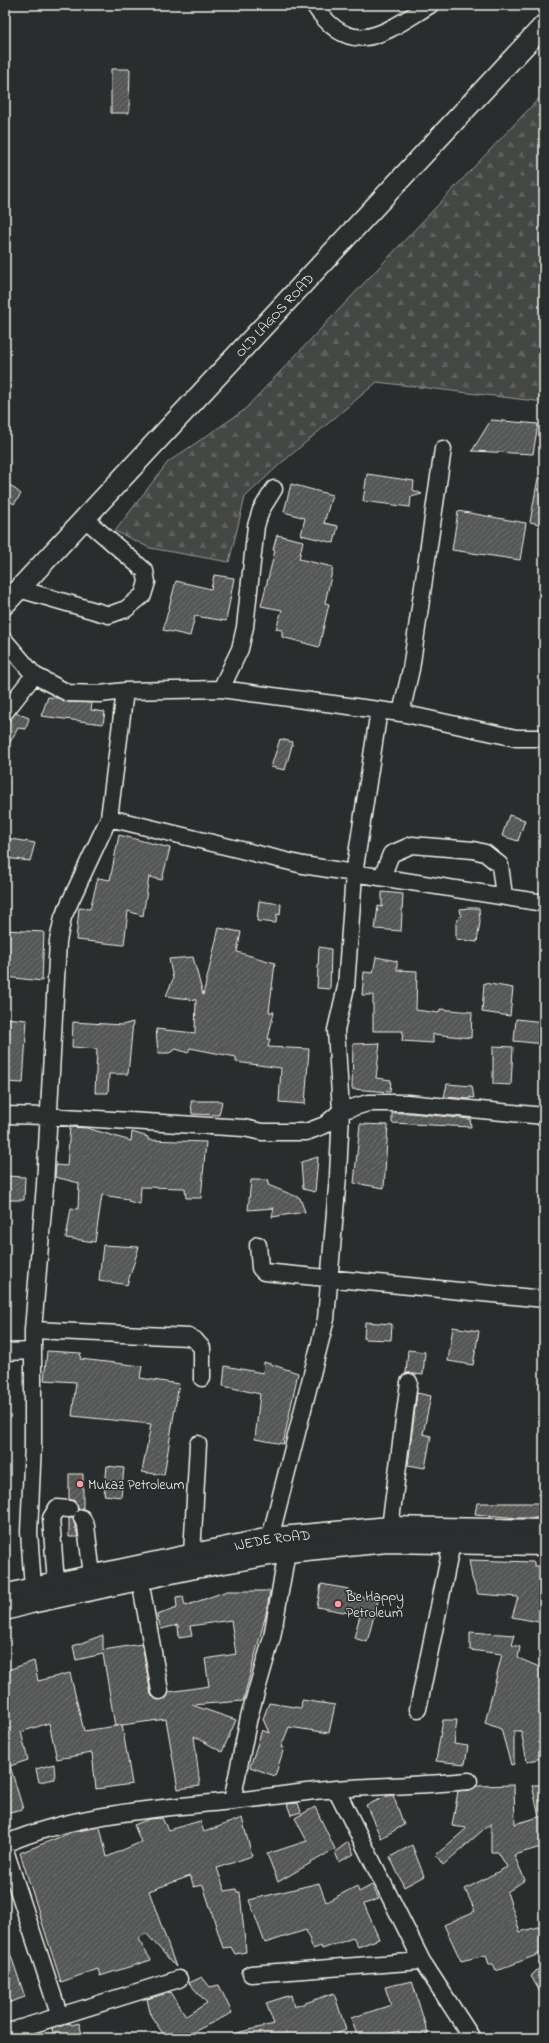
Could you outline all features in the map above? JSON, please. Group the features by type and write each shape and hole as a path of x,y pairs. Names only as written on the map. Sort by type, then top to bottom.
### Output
{"main road":[{"name":"OLD LAGOS ROAD","path":"5,604 544,25"},
{"name":"IJEDE ROAD","path":"5,1595 92,1575 270,1538 390,1527 544,1530"},
{"name":"IJEDE ROAD","path":"5,1610 140,1580 287,1552 387,1542 544,1545"}],"street":[{"path":"314,5 323,18 334,28 344,34 365,39 383,32 430,5"},
{"path":"401,714 411,669 443,449"},
{"path":"221,689 240,649 245,627 256,526 261,510 274,489"},
{"path":"19,589 109,615 126,609 143,595 147,582 145,571 85,519"},
{"path":"5,641 34,675 68,693 100,694 125,691 221,689 379,710 516,738 544,738"},
{"path":"5,712 34,675"},
{"path":"32,1588 29,1532 33,1444 32,1351 45,1185 58,941 63,917 109,818 125,691"},
{"path":"270,1538 326,1319 338,1176 341,1111 336,1030 346,987 354,874 379,710"},
{"path":"109,818 303,865 544,903"},
{"path":"382,877 391,854 412,844 473,850 485,853 500,865 504,896"},
{"path":"5,1115 48,1116 244,1128 262,1132 290,1133 306,1132 325,1125 341,1111 368,1103 407,1103 544,1116"},
{"path":"258,1245 260,1268 264,1272 330,1278 400,1287 544,1299"},
{"path":"33,1330 189,1337 195,1340 202,1348 202,1378"},
{"path":"5,1352 32,1351"},
{"path":"390,1527 409,1382"},
{"path":"192,1554 198,1444"},
{"path":"56,1583 51,1518 57,1508 76,1514 86,1526 92,1575"},
{"path":"418,1710 452,1543"},
{"path":"232,1801 249,1717 272,1637 287,1552"},
{"path":"140,1580 160,1691"},
{"path":"5,1844 21,1837 60,1825 174,1807 336,1789 400,1787 469,1781"},
{"path":"336,1789 389,1898 422,1961 472,2038"},
{"path":"5,1850 60,2017"},
{"path":"250,1974 422,1961"},
{"path":"5,2033 179,1979"}],"green space":[{"path":"544,93 544,402 377,382 279,465 245,497 229,562 150,548 115,531 168,462 243,411"}],"building":[{"path":"111,69 130,69 129,113 111,113"},
{"path":"491,420 538,424 533,454 472,451"},
{"path":"367,474 414,481 413,490 422,494 411,497 410,507 363,501"},
{"path":"538,478 544,478 544,525 530,522"},
{"path":"5,481 21,494 14,504 5,498"},
{"path":"291,484 332,495 324,523 338,526 334,543 301,535 305,518 284,512"},
{"path":"458,511 526,523 520,560 452,550"},
{"path":"277,535 303,541 299,559 333,567 325,603 329,604 319,647 282,637 282,630 276,629 282,610 261,606 275,551 273,550"},
{"path":"214,575 234,578 226,621 195,616 190,636 163,630 176,581 211,589"},
{"path":"48,697 58,698 68,702 92,703 91,710 105,712 103,724 41,716"},
{"path":"16,713 29,718 26,729 18,728 5,751 5,730 9,720"},
{"path":"280,739 293,742 285,770 271,767"},
{"path":"509,815 525,820 518,841 502,836"},
{"path":"119,835 170,848 162,880 149,877 143,916 128,911 124,945 76,940 79,908 90,909 98,878 110,880"},
{"path":"5,838 35,843 30,861 5,858"},
{"path":"382,892 403,894 401,931 375,929 378,906 382,907"},
{"path":"259,901 281,904 280,915 277,914 276,923 257,921"},
{"path":"479,908 480,922 477,942 456,939 456,923 461,915 460,909"},
{"path":"219,928 241,932 237,952 275,963 269,1012 274,1012 268,1039 270,1039 268,1047 309,1049 305,1104 279,1102 281,1068 236,1062 236,1057 190,1048 188,1053 176,1049 169,1053 158,1053 156,1029 195,1033 196,1000 166,996 173,979 169,959 193,957 203,995"},
{"path":"5,930 44,932 42,981 5,977"},
{"path":"319,947 331,949 330,989 317,988"},
{"path":"376,957 397,961 397,970 417,971 416,1010 439,1013 440,1009 472,1012 471,1038 433,1034 433,1043 402,1041 403,1031 373,1031 373,995 362,995 364,972 373,973"},
{"path":"484,983 513,988 510,1016 482,1012"},
{"path":"5,1018 27,1020 23,1083 5,1082"},
{"path":"516,1019 544,1022 544,1044 514,1041"},
{"path":"73,1022 122,1025 133,1022 128,1074 109,1074 108,1093 95,1093 97,1049 72,1047"},
{"path":"380,1043 376,1078 391,1080 390,1092 352,1089 353,1044"},
{"path":"493,1046 513,1047 511,1085 493,1084"},
{"path":"447,1084 472,1086 474,1098 444,1097"},
{"path":"191,1101 222,1101 219,1115 192,1114"},
{"path":"392,1113 411,1113 470,1119 471,1127 392,1123"},
{"path":"360,1124 388,1125 384,1188 354,1183"},
{"path":"70,1127 87,1128 131,1141 132,1132 148,1137 148,1140 206,1142 201,1198 186,1198 185,1188 141,1187 140,1204 128,1201 128,1199 102,1195 95,1242 66,1238 71,1208 78,1209 79,1183 55,1177 56,1165 67,1166"},
{"path":"318,1157 315,1192 303,1189 301,1162"},
{"path":"5,1176 25,1177 24,1200 5,1200"},
{"path":"251,1180 269,1180 268,1185 300,1198 305,1212 272,1217 274,1208 248,1210"},
{"path":"103,1245 139,1247 127,1285 99,1280"},
{"path":"365,1322 392,1324 391,1340 364,1339"},
{"path":"453,1327 479,1331 473,1365 448,1361"},
{"path":"408,1350 425,1352 423,1375 406,1373"},
{"path":"47,1351 81,1353 80,1359 142,1366 140,1378 179,1384 164,1475 142,1472 151,1424 72,1416 76,1382 44,1380"},
{"path":"264,1362 298,1373 283,1444 255,1439 260,1394 223,1386 225,1366 263,1373"},
{"path":"417,1393 431,1396 423,1434 431,1436 425,1468 408,1465"},
{"path":"107,1466 124,1468 121,1497 104,1495"},
{"path":"69,1474 83,1474 83,1509 78,1509 75,1501 69,1499"},
{"path":"477,1503 544,1503 544,1518 517,1518 475,1514"},
{"path":"69,1518 73,1518 78,1537 69,1537"},
{"path":"469,1560 534,1562 534,1566 544,1566 544,1623 512,1617 518,1597 478,1594 472,1578"},
{"path":"321,1584 349,1589 349,1593 378,1601 367,1642 354,1638 360,1615 317,1607"},
{"path":"227,1591 270,1591 266,1614 243,1701 192,1705 236,1720 222,1752 194,1736 200,1786 178,1789 166,1719 115,1726 103,1654 76,1660 73,1646 103,1635 103,1650 142,1644 151,1695 157,1700 166,1698 169,1692 209,1686 205,1659 236,1654 231,1620 190,1626 192,1636 179,1638 178,1625 161,1629 157,1615 177,1608 176,1597 183,1596 185,1606"},
{"path":"470,1632 515,1635 512,1645 520,1647 518,1658 544,1669 544,1757 527,1762 521,1731 514,1731 514,1764 511,1765 501,1729 485,1723 502,1654 470,1650"},
{"path":"34,1661 38,1681 70,1673 84,1731 122,1725 132,1784 96,1789 92,1753 57,1759 49,1723 21,1732 28,1760 10,1766 23,1809 5,1813 5,1671"},
{"path":"302,1700 335,1705 329,1733 289,1727 281,1747 284,1748 275,1776 250,1767 262,1730 269,1733 263,1719 269,1703 301,1708"},
{"path":"443,1720 457,1720 454,1744 468,1746 465,1764 436,1761"},
{"path":"54,1764 55,1779 39,1782 36,1769"},
{"path":"514,1785 515,1824 539,1817 532,1785 544,1785 544,1846 514,1855 525,1880 507,1892 520,1932 544,1925 544,1952 496,1971 493,1965 489,1965 486,1955 461,1961 444,1925 475,1911 465,1889 507,1867 498,1852 491,1852 491,1823 443,1865 436,1855 467,1828 452,1826 458,1791 470,1790 477,1786"},
{"path":"393,1795 404,1825 381,1838 366,1805"},
{"path":"298,1803 301,1812 291,1815 287,1804"},
{"path":"315,1807 335,1849 278,1882 267,1854 307,1841 295,1818"},
{"path":"162,1818 168,1830 200,1821 204,1832 242,1818 252,1856 217,1868 225,1891 236,1889 237,1892 240,1892 246,1952 235,1954 231,1947 223,1948 203,1885 194,1887 190,1876 149,1891 176,1967 146,1933 138,1939 151,1960 100,1976 98,1969 61,1982 20,1853 72,1832 100,1827 107,1857 141,1842 134,1825 149,1819"},
{"path":"348,1842 354,1854 339,1862 335,1852"},
{"path":"412,1845 424,1876 404,1887 390,1857"},
{"path":"319,1883 326,1902 357,1886 359,1892 372,1885 379,1899 364,1904 379,1939 358,1947 353,1938 322,1949 321,1946 313,1949 306,1930 265,1943 249,1900"},
{"path":"5,1944 7,1944 25,1997 5,2004"},
{"path":"544,1963 544,1999 531,1976"},
{"path":"202,1977 210,1987 219,1985 232,2013 181,2038 166,2038 151,2016 147,1999 171,1992 186,2016 207,2003 189,1983"},
{"path":"412,1981 428,2034 416,2038 401,2038 399,2031 374,2038 358,2038 351,2018 391,2005 385,1987"},
{"path":"334,1993 346,2030 327,2038 233,2038 232,2034 274,2024 266,2003 291,1995 294,2007"},
{"path":"70,2023 71,2025 79,2023 83,2038 54,2038 52,2028"}],"place":[{"name":"Mukaz Petroleum","path":"80,1484"},
{"name":"Be Happy Petroleum","path":"338,1604"}]}
